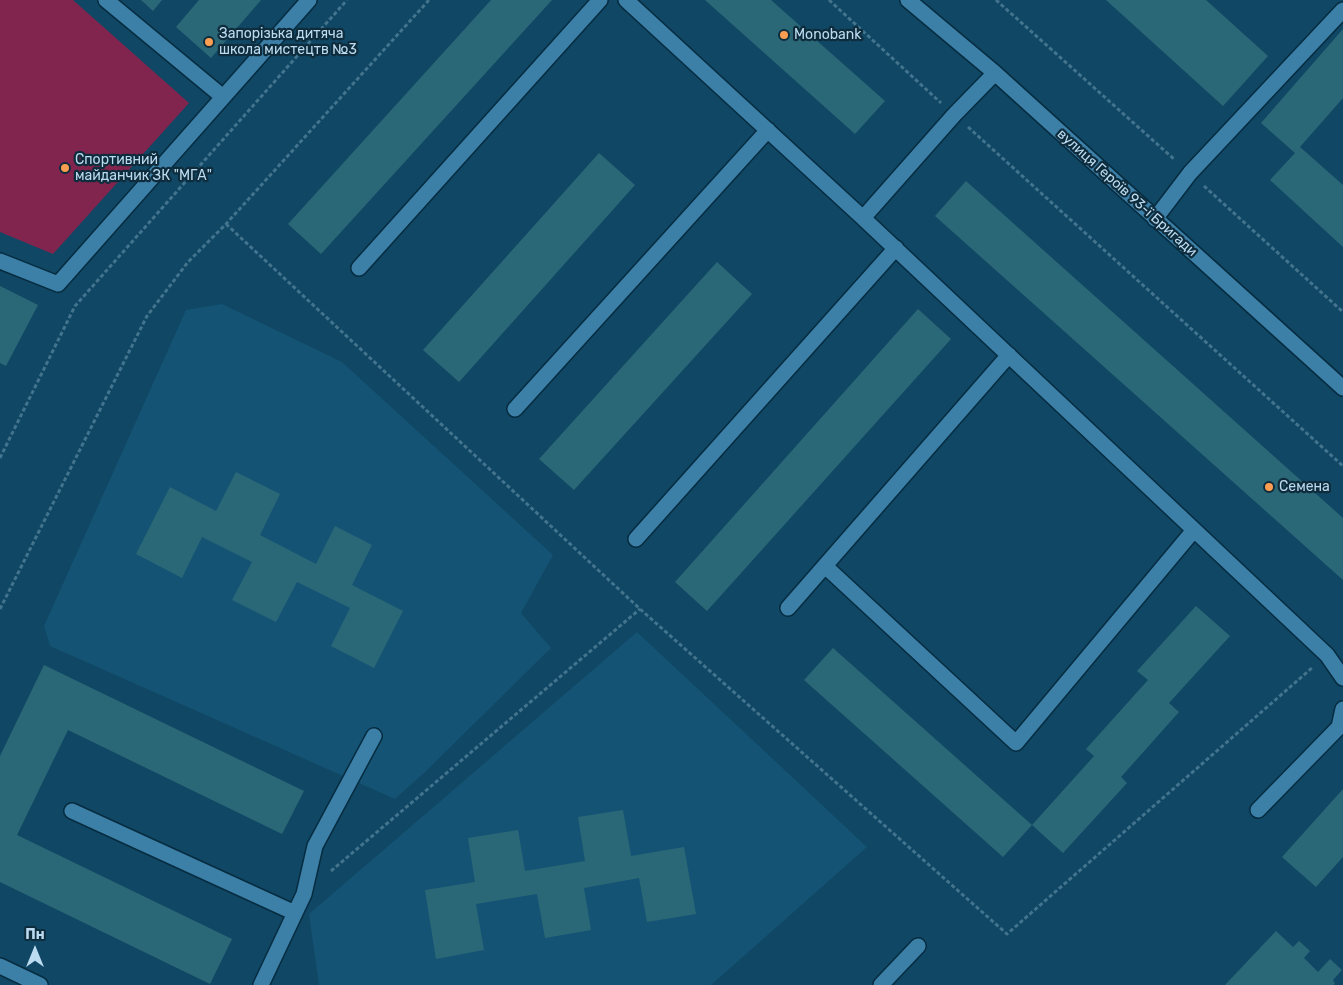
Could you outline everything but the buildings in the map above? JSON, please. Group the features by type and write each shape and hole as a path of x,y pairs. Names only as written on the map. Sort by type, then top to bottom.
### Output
{"street":[{"path":"106,0 222,97"},
{"path":"0,261 58,284 309,0"},
{"path":"359,268 600,0"},
{"path":"626,0 896,248 1327,655 1343,678"},
{"name":"вулиця Героїв 93-ї Бригади","path":"908,0 995,73 1343,388"},
{"path":"1155,219 1190,173 1343,10"},
{"path":"863,218 954,115 995,73"},
{"path":"515,409 768,130"},
{"path":"636,538 896,248"},
{"path":"788,608 1009,355"},
{"path":"825,566 1016,743 1194,530"},
{"path":"1258,810 1339,727 1343,709"},
{"path":"261,985 304,894 315,846 374,736"},
{"path":"72,811 295,912"},
{"path":"881,985 918,946"},
{"path":"0,966 40,985"}],"path":[{"path":"0,458 75,306 347,0"},
{"path":"0,609 147,316 188,262 226,224 428,0"},
{"path":"829,0 1343,466"},
{"path":"996,0 1343,312"},
{"path":"226,224 640,609 1007,934 1327,655"},
{"path":"304,894 640,609"}],"shaded area":[{"name":"Спортивний майданчик ЗК \"МГА\"","path":"0,0 73,0 189,103 53,254 0,232"},
{"path":"222,304 342,362 553,555 521,613 551,648 395,799 50,646 44,626 186,310"},
{"path":"637,632 867,847 711,985 319,985 309,914"}],"place":[{"name":"Monobank","path":"784,35"},
{"name":"Запорізька дитяча школа мистецтв №3","path":"209,42"},
{"name":"Спортивний майданчик ЗК \"МГА\"","path":"65,168"},
{"name":"Семена","path":"1269,487"}]}
